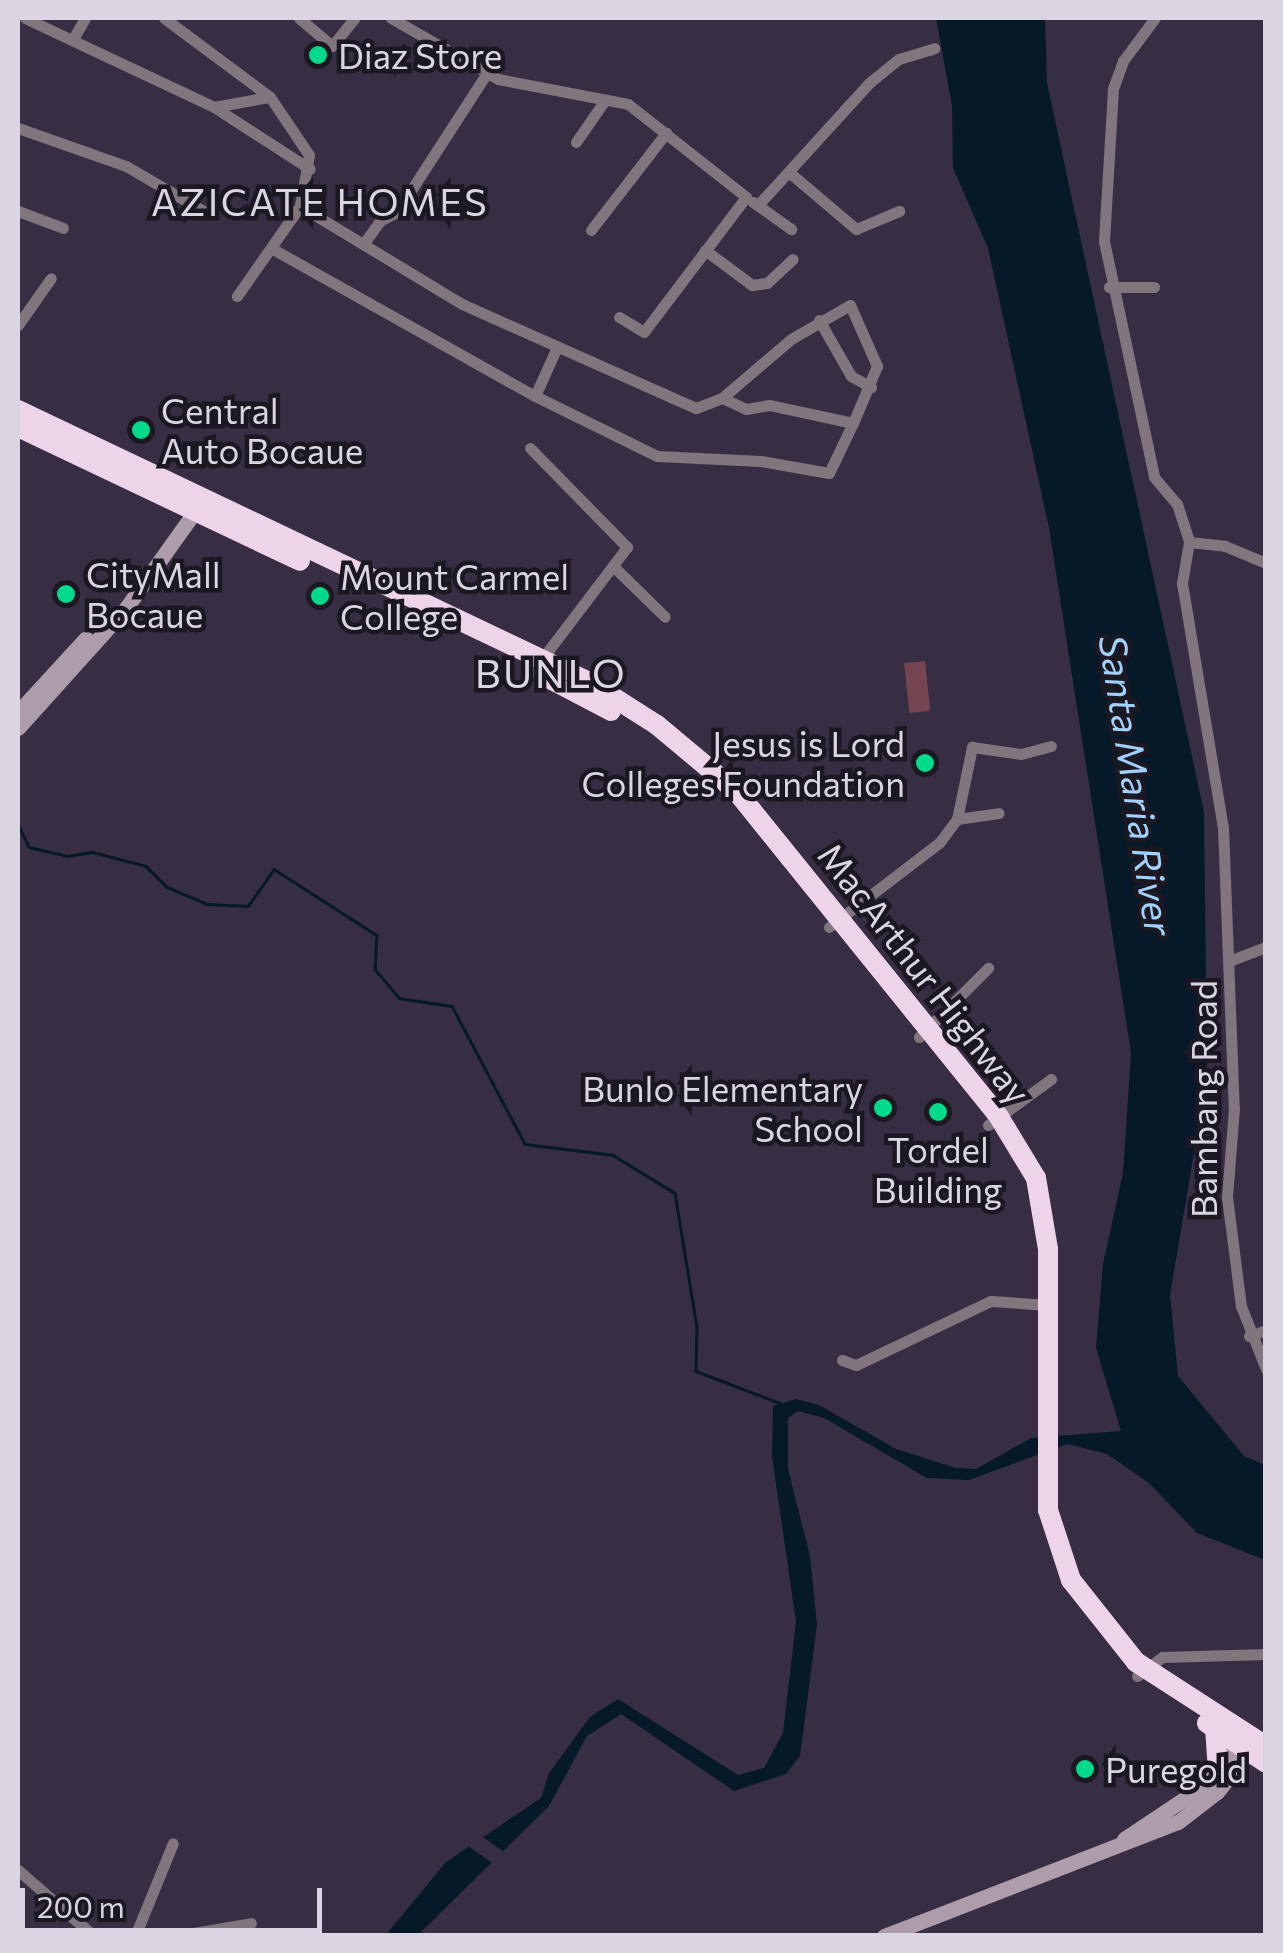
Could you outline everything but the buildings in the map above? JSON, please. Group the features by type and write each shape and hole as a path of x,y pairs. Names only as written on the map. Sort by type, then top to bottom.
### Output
{"highway":[{"name":"MacArthur Highway","path":"18,410 194,504"},
{"name":"MacArthur Highway","path":"18,427 194,504 536,665 692,767 730,802 994,1121 1024,1184 1035,1235 1042,1304 1038,1412 1046,1552 1061,1587 1091,1632 1215,1728 1254,1746"},
{"name":"MacArthur Highway","path":"1141,1672 1254,1746"},
{"path":"1215,1728 1218,1771"}],"main road":[{"path":"18,712 118,602 194,504"},
{"path":"18,728 126,608 194,504"},
{"path":"1104,1853 1169,1813 1254,1746"},
{"path":"884,1936 1178,1822 1217,1792 1254,1746"}],"street":[{"path":"25,18 214,107 310,169"},
{"path":"73,39 85,18"},
{"path":"164,18 270,97 304,140 310,169 300,206 237,296"},
{"path":"300,18 332,46 355,18"},
{"path":"391,18 487,73 628,104 791,228"},
{"name":"Bambang Road","path":"1156,18 1123,61 1106,118 1102,200 1109,287 1154,477 1177,504 1189,542 1182,583 1223,827 1234,1108 1226,1197 1250,1336 1266,1368"},
{"path":"758,205 869,84 899,58 934,48"},
{"path":"364,243 380,220 397,212 487,73"},
{"path":"214,107 270,97"},
{"path":"576,142 604,100"},
{"path":"18,128 126,166 208,213"},
{"path":"590,230 666,133"},
{"path":"790,172 856,229 899,211"},
{"path":"619,317 644,332 746,197"},
{"path":"271,248 536,396 656,456 760,461 829,473 877,366 850,306 819,320 722,398 696,408 462,304 300,206"},
{"path":"18,211 63,228"},
{"path":"705,250 752,285 767,282 793,259"},
{"path":"18,325 51,278"},
{"path":"1109,287 1154,287"},
{"path":"819,320 852,376 871,386"},
{"path":"536,396 557,348"},
{"path":"722,398 746,409 770,405 853,422"},
{"path":"530,448 627,548 536,665"},
{"path":"1189,542 1224,546 1266,563"},
{"path":"614,567 665,617"},
{"path":"834,924 939,843 956,819 972,746 1022,754 1051,746"},
{"path":"956,819 999,813"},
{"path":"1229,962 1266,947"},
{"path":"924,1032 988,968"},
{"path":"994,1121 1050,1079"},
{"path":"842,1360 856,1365 991,1301 1042,1304"},
{"path":"1250,1336 1266,1330"},
{"path":"1141,1672 1162,1657 1266,1654"},
{"path":"135,1936 173,1843"},
{"path":"18,1871 94,1936"},
{"path":"176,1936 251,1923"}],"shaded area":[{"path":"925,661 930,711 909,713 904,663"}],"water":[{"name":"Santa Maria River","path":"936,18 1045,18 1047,83 1204,812 1207,1076 1170,1295 1178,1376 1244,1456 1265,1465 1265,1560 1197,1533 1149,1483 1107,1454 1067,1444 969,1480 927,1478 824,1418 798,1411 788,1418 788,1469 810,1556 817,1625 800,1756 786,1774 734,1791 621,1714 587,1736 549,1806 418,1935 385,1936 446,1862 541,1798 549,1773 590,1717 618,1699 738,1775 764,1768 783,1733 796,1622 772,1456 773,1406 796,1399 819,1405 896,1449 956,1468 976,1469 1031,1438 1121,1431 1096,1348 1103,1264 1123,1173 1131,1053 1049,528 988,248 953,168 952,106"}],"pier":[{"path":"477,1833 504,1852 492,1863 464,1843"}],"waterway":[{"path":"18,824 29,847 67,856 93,852 146,866 167,887 207,904 248,906 274,869 377,935 375,969 399,998 452,1006 525,1144 613,1155 675,1193 697,1327 696,1371 780,1403"}],"place":[{"name":"Diaz Store","path":"318,55"},
{"name":"Central Auto Bocaue","path":"141,430"},
{"name":"CityMall Bocaue","path":"66,594"},
{"name":"Mount Carmel College","path":"320,596"},
{"name":"Jesus is Lord Colleges Foundation","path":"925,763"},
{"name":"Bunlo Elementary School","path":"883,1108"},
{"name":"Tordel Building","path":"938,1112"},
{"name":"Puregold","path":"1085,1769"}],"district":[{"name":"AZICATE HOMES","path":"320,201"},
{"name":"BUNLO","path":"551,672"}]}
